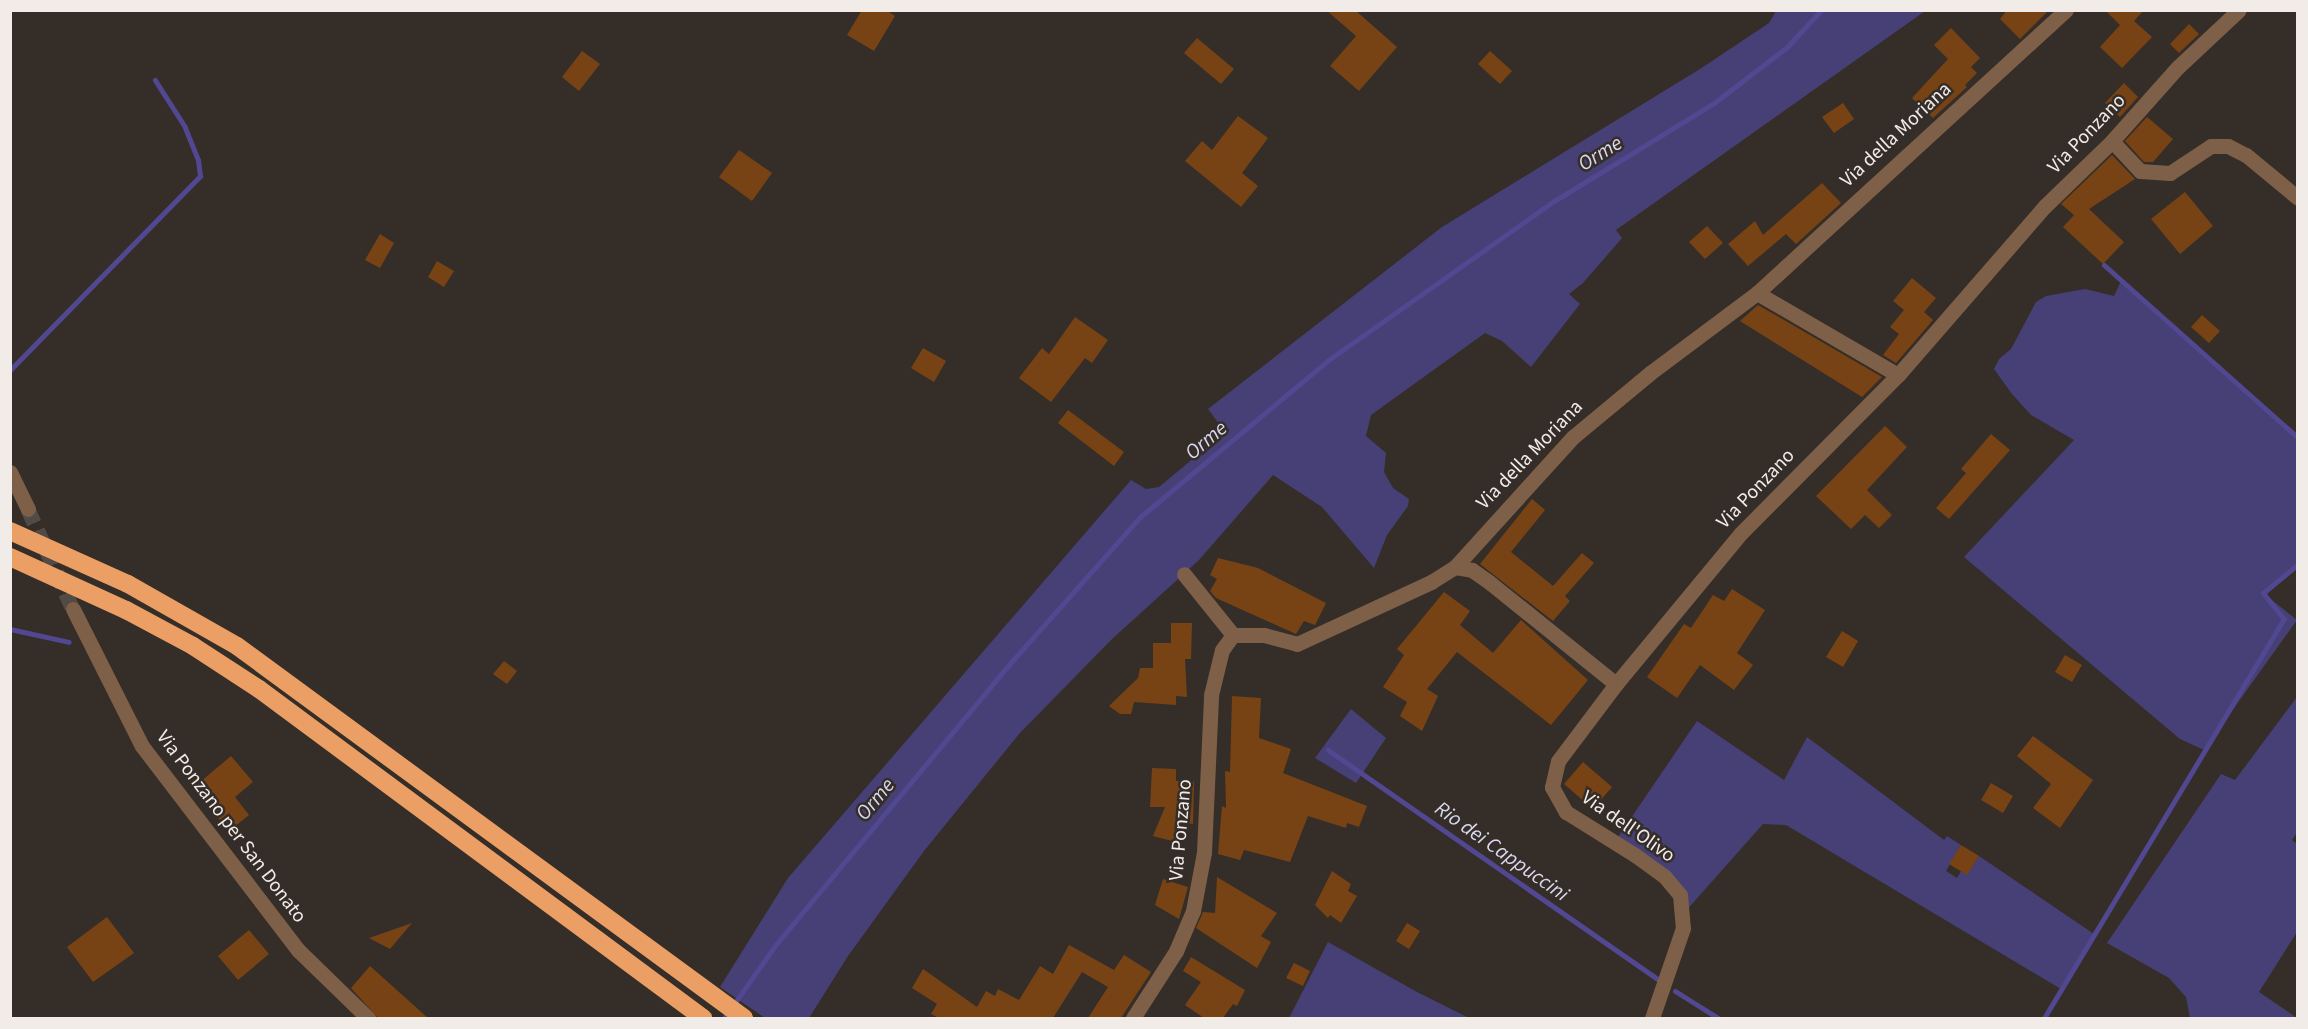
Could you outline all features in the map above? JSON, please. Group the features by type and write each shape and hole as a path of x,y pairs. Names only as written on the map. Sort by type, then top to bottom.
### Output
{"highway":[{"path":"10,531 128,584 237,646 744,1018"},
{"path":"10,557 135,615 259,689 699,1016"}],"street":[{"name":"Via della Moriana","path":"1455,567 1573,437 1650,373 1757,293 2066,10"},
{"name":"Via Ponzano","path":"1616,684 1741,533 1898,375 2045,206 2112,141 2178,67 2239,10"},
{"path":"2112,141 2140,171 2170,173 2211,146 2228,146 2246,155 2298,198"},
{"path":"1757,293 1898,375"},
{"path":"10,472 28,509"},
{"path":"1184,574 1233,635 1264,635 1297,644 1431,582 1455,567 1472,570 1616,684"},
{"name":"Via Ponzano per San Donato","path":"73,609 142,746 298,950 368,1018"},
{"name":"Via Ponzano","path":"1133,1018 1176,951 1193,911 1204,852 1211,695 1222,650 1233,635"},
{"name":"Via dell'Olivo","path":"1616,684 1558,760 1552,787 1566,812 1635,855 1665,877 1680,895 1684,913 1683,928 1652,1018"}],"shaded area":[{"path":"1776,11 1925,11 1616,230 1622,238 1583,283 1569,294 1580,304 1531,367 1502,341 1485,333 1371,415 1366,436 1386,453 1384,472 1393,488 1409,499 1408,506 1387,535 1374,568 1322,507 1273,475 1199,560 1111,640 1019,734 924,851 848,956 809,1018 765,1018 720,987 788,878 1131,480 1146,489 1159,487 1225,432 1208,409 1442,227 1700,69 1769,23"},
{"path":"2121,281 2297,438 2297,564 2263,593 2297,620 2204,750 2180,739 1964,557 2074,440 2031,415 1994,369 1999,359 2011,349 2036,302 2046,296 2085,289 2114,296"},
{"path":"2297,697 2298,831 2292,840 2297,844 2297,932 2259,992 2297,1018 2190,1018 2186,997 2169,978 2107,943 2221,774 2235,780"},
{"path":"1351,709 1386,738 1356,783 1315,758"},
{"path":"1697,721 1784,780 1807,737 1944,840 1947,836 1961,845 1946,871 1957,878 1961,871 1967,874 1979,856 2094,934 2061,989 1786,825 1763,824 1684,913 1680,895 1614,843"},
{"path":"1328,942 1417,992 1469,1018 1289,1018"}],"building":[{"path":"862,10 886,10 895,16 874,51 847,35"},
{"path":"1326,10 1355,10 1397,47 1359,91 1330,66 1356,36"},
{"path":"2007,10 2049,10 2020,39 2000,19"},
{"path":"2105,10 2144,10 2134,21 2152,37 2122,68 2100,47 2120,25"},
{"path":"2189,24 2199,34 2179,53 2170,44"},
{"path":"1951,28 1980,58 1971,67 1977,73 1965,85 1967,87 1933,118 1912,98 1948,59 1934,45"},
{"path":"1197,38 1234,69 1221,84 1184,53"},
{"path":"582,51 600,64 579,91 562,77"},
{"path":"1490,51 1512,71 1500,84 1478,64"},
{"path":"2124,83 2138,97 2120,117 2105,103"},
{"path":"1843,103 1854,119 1834,133 1822,117"},
{"path":"1238,116 1268,138 1242,173 1258,186 1241,207 1185,161 1202,141 1212,150"},
{"path":"2147,117 2173,139 2153,162 2144,162 2125,141"},
{"path":"739,150 772,173 752,201 719,177"},
{"path":"2112,155 2135,179 2089,209 2124,242 2103,264 2063,227 2074,215 2061,204"},
{"path":"1822,183 1841,203 1796,244 1786,234 1748,266 1728,244 1755,221 1763,235"},
{"path":"2185,192 2213,226 2180,254 2151,219"},
{"path":"1707,226 1723,243 1705,259 1689,242"},
{"path":"380,234 394,243 380,268 365,260"},
{"path":"437,261 454,271 444,287 428,277"},
{"path":"1912,278 1936,298 1924,312 1933,320 1896,363 1883,355 1899,334 1890,327 1904,310 1893,301"},
{"path":"1758,305 1882,377 1862,397 1740,321"},
{"path":"2202,315 2220,331 2209,343 2191,327"},
{"path":"1075,317 1108,340 1092,363 1085,358 1051,402 1019,378 1042,348 1049,354"},
{"path":"923,348 946,361 934,382 911,368"},
{"path":"1068,410 1124,452 1114,466 1058,423"},
{"path":"1885,426 1907,447 1867,490 1892,515 1879,528 1865,515 1851,529 1816,496"},
{"path":"1991,434 2010,450 1949,519 1936,508 1966,473 1961,469"},
{"path":"1532,499 1545,510 1511,552 1553,586 1582,553 1594,563 1565,596 1570,601 1553,621 1480,564"},
{"path":"1218,558 1258,568 1326,603 1315,625 1304,621 1296,634 1216,598 1210,591 1217,579 1210,575"},
{"path":"1732,589 1765,610 1737,653 1753,665 1734,690 1700,665 1677,698 1647,677 1684,624 1691,628 1713,595 1724,601"},
{"path":"1444,592 1470,611 1460,625 1493,653 1521,620 1588,680 1551,725 1457,652 1427,689 1438,696 1422,731 1400,716 1407,702 1383,687 1404,655 1397,649"},
{"path":"1171,623 1192,623 1191,659 1185,659 1187,697 1176,696 1176,705 1134,702 1131,714 1120,714 1109,706 1138,678 1140,668 1153,668 1153,643 1171,643"},
{"path":"1842,631 1858,641 1843,667 1826,657"},
{"path":"2065,655 2082,665 2072,682 2055,672"},
{"path":"504,661 517,671 507,684 493,674"},
{"path":"1232,696 1261,698 1259,738 1291,749 1283,773 1367,806 1359,827 1347,823 1346,828 1308,816 1290,862 1244,850 1240,860 1218,854 1222,806 1226,808 1225,771 1230,772"},
{"path":"2033,736 2093,780 2060,828 2033,808 2051,784 2017,756"},
{"path":"231,756 253,782 235,797 249,815 229,831 193,788"},
{"path":"1583,762 1612,787 1593,809 1564,784"},
{"path":"1152,768 1176,769 1176,781 1194,782 1193,824 1184,823 1176,842 1153,836 1165,807 1150,807"},
{"path":"1991,783 2013,796 2003,813 1981,800"},
{"path":"1961,845 1979,856 1967,875 1949,864"},
{"path":"1332,871 1351,884 1348,891 1357,896 1341,923 1330,915 1328,918 1315,905"},
{"path":"1217,877 1277,913 1261,936 1271,942 1257,968 1196,928 1203,912 1215,913"},
{"path":"1163,879 1188,887 1179,919 1155,905"},
{"path":"107,917 134,953 93,982 67,947"},
{"path":"412,923 390,949 369,938"},
{"path":"1407,923 1420,931 1409,949 1396,941"},
{"path":"249,930 269,954 238,980 218,956"},
{"path":"1069,945 1114,970 1124,955 1151,972 1121,1018 1088,1018 1108,987 1082,972 1053,1018 939,1018 931,1014 937,1004 912,988 923,969 977,1007 986,991 995,996 998,989 1019,1000 1040,966 1053,974"},
{"path":"1191,957 1245,990 1237,1006 1233,1004 1223,1018 1204,1018 1185,1005 1201,982 1183,971"},
{"path":"1294,963 1310,971 1303,986 1286,978"},
{"path":"370,966 428,1018 378,1018 351,988"}],"waterway":[{"name":"Orme","path":"724,1018 777,943 1006,668 1140,517 1327,361 1554,201 1714,103 1787,47 1821,10"},
{"path":"10,370 200,176 198,160 185,127 155,80"},
{"path":"2104,265 2298,438"},
{"path":"2044,1018 2284,619 2263,593 2298,564"},
{"path":"10,629 69,642"},
{"name":"Rio dei Cappuccini","path":"1328,750 1657,979"},
{"name":"Rio dei Cappuccini","path":"1675,991 1718,1018"}],"tunnel":[{"path":"28,509 73,609"}]}
